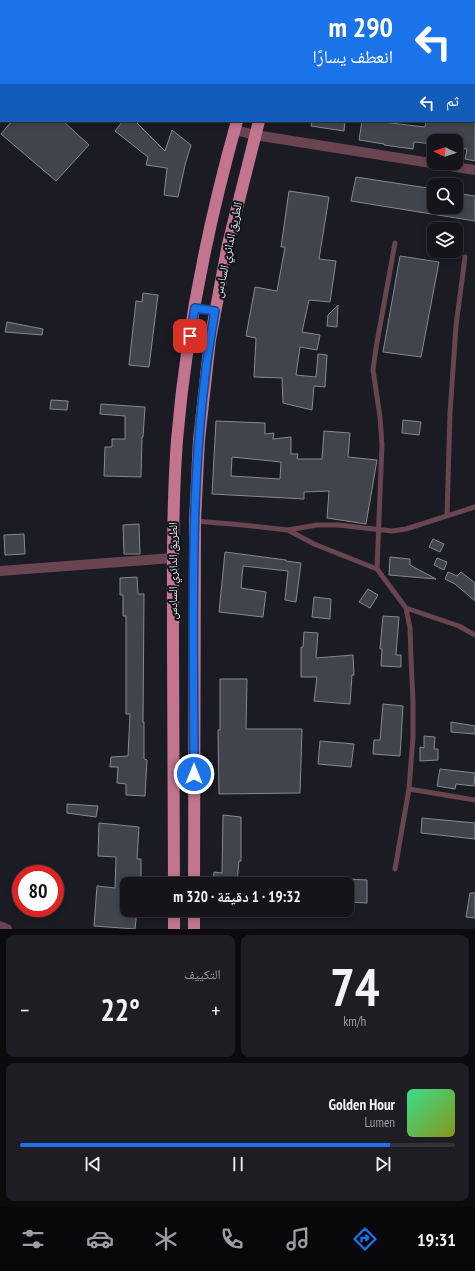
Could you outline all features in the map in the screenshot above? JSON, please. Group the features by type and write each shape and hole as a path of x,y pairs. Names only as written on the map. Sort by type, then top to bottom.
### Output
{"highway":[{"name":"الطريق الدائري السادس","path":"194,877 195,521 199,440 210,340 215,311 228,244 259,122"},
{"name":"الطريق الدائري السادس","path":"174,877 173,520 179,424 195,308 212,221 236,125"},
{"path":"195,308 215,311"},
{"path":"173,520 195,521"},
{"path":"174,917 174,929"},
{"path":"194,917 194,929"}],"street":[{"path":"236,125 255,135 475,170"},
{"path":"0,571 173,558"},
{"path":"0,926 7,929"}],"lane":[{"path":"377,569 382,445 380,417 373,370 395,243"},
{"path":"447,516 450,414 456,326 465,257"},
{"path":"195,521 288,530 318,525 338,525 392,531 406,529 475,507"},
{"path":"288,530 314,544 377,569 406,608 410,628 413,737 409,789 395,869"},
{"path":"406,608 459,626 475,635"},
{"path":"409,789 475,800"}],"building":[{"path":"11,122 64,122 89,145 56,181 1,134"},
{"path":"122,122 136,122 165,151 172,130 191,145 178,197 164,195 167,168 146,165 148,157 115,131"},
{"path":"312,122 345,122 344,131 311,126"},
{"path":"362,122 382,122 425,127 426,122 475,122 475,161 465,159 467,149 463,149 463,134 427,134 427,143 414,142 413,149 359,140"},
{"path":"356,177 427,188 427,213 351,201"},
{"path":"289,191 329,197 319,259 336,261 330,302 309,300 302,332 320,335 317,350 300,347 296,375 316,377 318,354 327,355 325,387 314,386 312,410 283,403 282,378 254,377 256,338 246,336 255,287 277,291 285,247 281,247"},
{"path":"463,194 475,196 475,221 432,214 463,214"},
{"path":"400,256 439,262 421,357 383,352"},
{"path":"143,293 158,295 149,367 129,365 136,301 142,302"},
{"path":"338,305 337,327 327,326 328,315"},
{"path":"7,322 43,329 42,335 5,332"},
{"path":"51,400 68,401 67,410 50,409"},
{"path":"101,404 145,407 142,437 141,477 104,476 105,447 112,447 112,439 125,439 125,416 100,414"},
{"path":"403,420 421,422 419,435 402,433"},
{"path":"216,421 265,423 265,434 274,433 273,439 291,437 291,454 298,454 297,459 322,459 324,431 350,433 348,457 377,460 366,524 327,518 329,491 304,492 304,499 212,494","holes":["232,457 281,462 280,479 231,476"]},
{"path":"139,524 140,554 124,554 123,525"},
{"path":"24,534 25,554 5,555 4,535"},
{"path":"433,539 444,544 440,552 429,547"},
{"path":"225,552 301,563 296,602 285,600 288,571 243,566 241,588 266,592 263,617 219,612"},
{"path":"390,557 410,559 410,565 436,579 389,575"},
{"path":"437,558 447,562 444,570 434,565"},
{"path":"448,572 457,576 461,572 475,583 475,601 455,584 445,579"},
{"path":"137,577 138,594 144,594 143,722 144,759 147,760 145,796 126,795 126,784 117,783 118,767 110,767 111,757 128,756 130,714 126,714 126,616 123,616 123,595 120,595 120,578"},
{"path":"368,589 378,595 370,608 359,602"},
{"path":"314,597 331,599 330,619 312,617"},
{"path":"383,616 399,617 396,655 401,655 401,667 381,666 382,649 380,649"},
{"path":"304,632 318,633 316,658 353,655 354,675 352,675 350,704 314,701 317,677 301,677 301,647 303,647"},
{"path":"220,679 247,679 246,729 302,729 300,793 219,794 218,730 220,730"},
{"path":"383,704 403,706 400,756 373,754 374,740 380,740"},
{"path":"451,722 475,726 475,734 451,732"},
{"path":"424,736 435,737 434,749 438,749 438,760 420,761 420,747 424,748"},
{"path":"320,741 354,744 351,767 318,764"},
{"path":"440,769 475,773 474,786 456,784 455,789 437,786"},
{"path":"67,804 98,806 96,817 67,813"},
{"path":"223,815 241,817 241,861 239,861 238,877 214,877 214,872 222,873"},
{"path":"422,818 475,823 475,839 421,833"},
{"path":"99,823 139,827 137,859 141,859 141,877 120,877 120,917 136,917 135,929 94,926 97,886 115,888 116,857 98,856"},
{"path":"354,879 367,880 367,903 354,902"},
{"path":"470,893 475,893 475,918 466,917"}],"route":[{"path":"190,336 195,308 215,311 210,340 199,440 195,521 194,774"}]}
